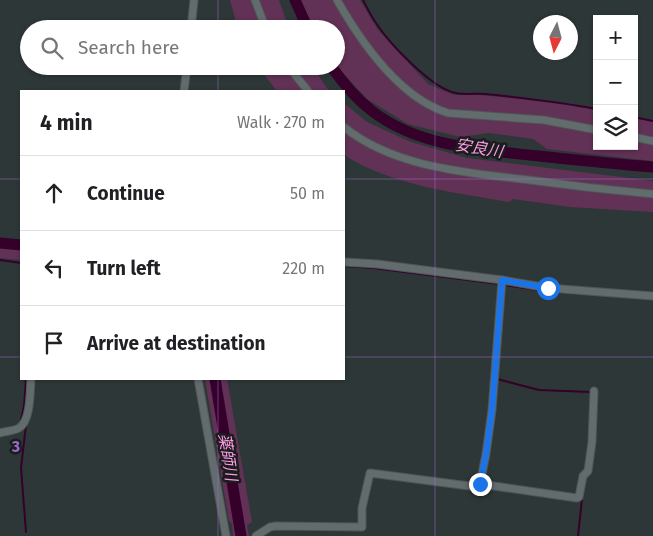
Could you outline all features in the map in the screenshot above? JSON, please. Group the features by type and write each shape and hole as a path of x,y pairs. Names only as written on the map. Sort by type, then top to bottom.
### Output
{"street":[{"path":"192,20 194,0"},
{"path":"256,0 263,20"},
{"path":"337,0 369,49 394,77 418,98 438,110 448,113 544,120 593,129"},
{"path":"184,90 186,75"},
{"path":"295,75 307,90"},
{"path":"345,128 371,144 399,156 427,164 500,177 653,194"},
{"path":"638,139 653,141"},
{"path":"345,262 377,264 502,284 653,296"},
{"path":"480,484 492,410 502,284"},
{"path":"0,433 19,428 24,421 31,395 31,380"},
{"path":"198,380 226,536"},
{"path":"256,536 270,527 276,526 362,527 362,508 370,473 476,487 480,484 579,497 592,442 594,391"}],"shaded area":[{"path":"230,0 279,0 286,20 236,20"},
{"path":"300,0 360,0 378,30 428,84 454,95 479,95 556,102 593,109 593,150 638,150 638,119 653,122 653,161 547,149 533,139 489,133 460,137 408,124 367,99 344,75 345,20 310,20"},
{"path":"264,75 318,75 328,90 276,90"},
{"path":"345,104 367,122 411,142 467,158 653,181 653,212 570,207 513,199 509,202 445,191 403,181 363,166 345,156"},
{"path":"0,248 20,249 20,260 0,258"},
{"path":"205,380 210,380 237,536 233,536 232,524 229,521"},
{"path":"219,380 227,380 252,522 247,525 249,536 246,536"}],"waterway":[{"name":"安良川","path":"295,0 304,20"},
{"path":"363,0 382,32 401,53 424,74 446,90 459,94 514,97 593,108"},
{"name":"安良川","path":"338,75 360,101 372,111 390,123 430,139 452,145 495,152 653,167"},
{"path":"638,118 653,121"},
{"name":"薬師川","path":"0,243 20,245"},
{"path":"0,260 20,263"},
{"path":"345,266 499,284"},
{"path":"505,285 550,292 587,294"},
{"path":"497,379 539,390 590,392 592,394"},
{"path":"23,421 21,420 26,380"},
{"name":"薬師川","path":"215,380 241,536"},
{"path":"26,425 21,468 26,532"},
{"path":"578,536 582,499"}],"route":[{"path":"480,484 492,410 502,280 548,288"}]}
